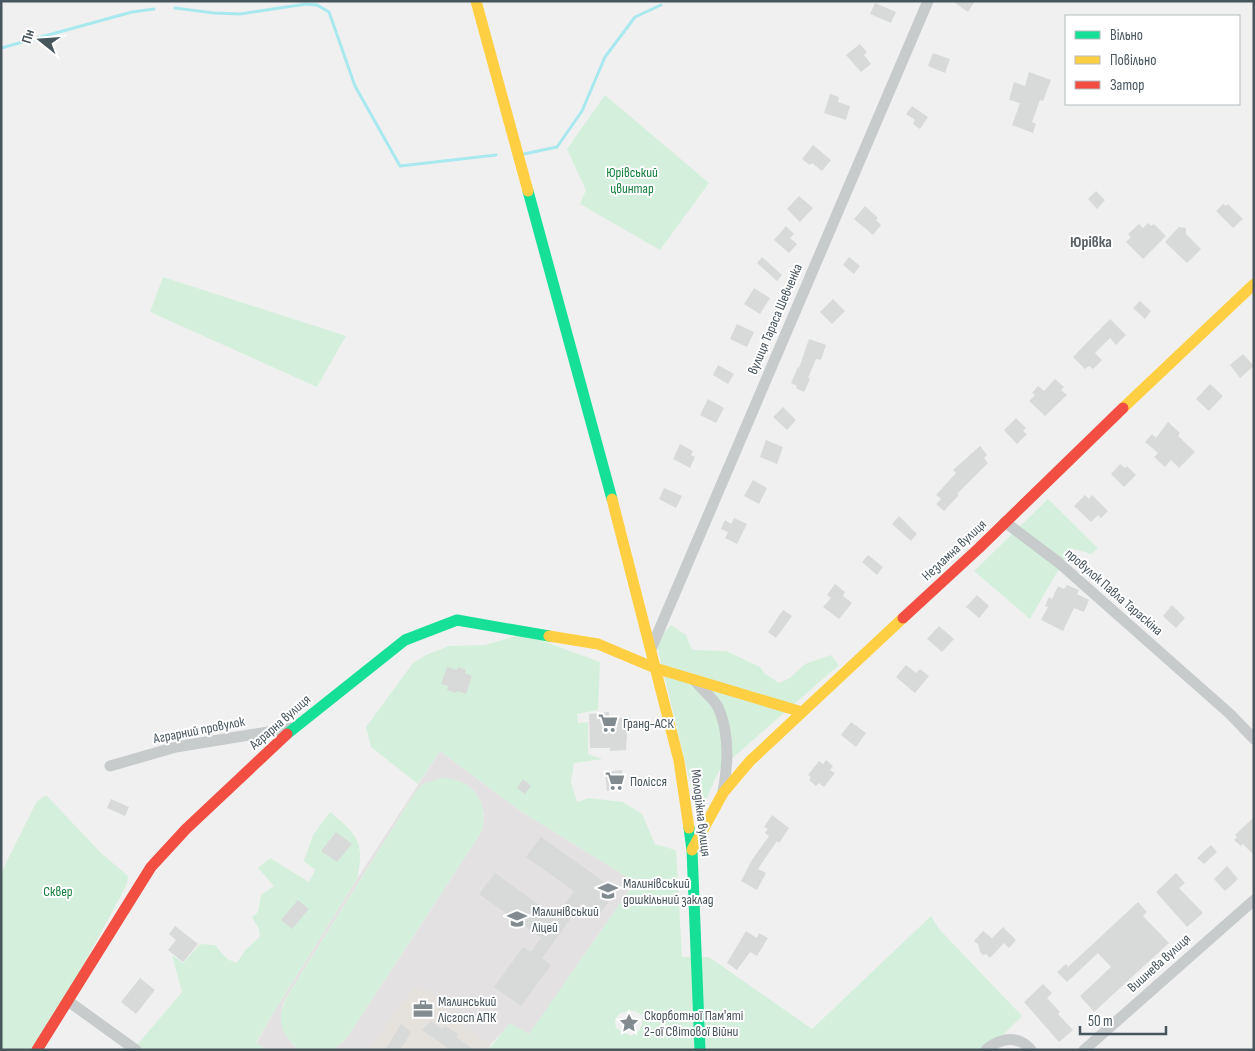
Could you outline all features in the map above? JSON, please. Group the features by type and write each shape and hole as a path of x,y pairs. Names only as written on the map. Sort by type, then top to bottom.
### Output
{"street":[{"name":"Молодіжна вулиця","path":"476,1 635,586 679,762 692,850 700,1050"},
{"name":"вулиця Тараса Шевченка","path":"651,649 928,1"},
{"name":"Незламна вулиця","path":"692,850 723,793 750,761 1006,522 1254,284"},
{"name":"провулок Павла Тараскіна","path":"1006,522 1058,562 1230,714 1254,739"},
{"name":"Аграрна вулиця","path":"37,1050 151,867 186,829 294,728 405,640 457,620 598,644 656,668 802,712"},
{"path":"694,680 718,706 726,735 727,770 723,793"},
{"name":"Аграрний провулок","path":"110,766 176,748 294,728"},
{"name":"Вишнева вулиця","path":"1084,1050 1254,900"},
{"path":"68,1001 136,1050"},
{"path":"986,1050 992,1044 1006,1039 1020,1041 1031,1050"}],"shaded area":[{"name":"Малинівський Ліцей","path":"440,751 519,810 635,882 529,1035 510,1024 491,1044 463,1027 432,992 414,987 369,1050 333,1050 346,1039 482,831 484,814 474,791 459,781 441,778 416,791 286,998 282,1006 292,1044 300,1050 267,1050 256,1044 357,879"},
{"name":"Малинський Лісгосп АПК","path":"414,986 432,992 463,1027 491,1044 488,1050 369,1050"}],"green space":[{"name":"Юрівський цвинтар","path":"605,95 709,183 660,250 580,204 586,190 567,149"},
{"path":"163,277 346,336 317,387 150,312"},
{"path":"1048,499 1098,548 1091,554 1071,548 1030,619 974,571"},
{"path":"671,625 686,635 692,650 726,651 760,667 764,673 779,683 790,678 805,664 831,655 839,665 720,769 703,806 696,816 693,794 656,642"},
{"path":"519,635 529,636 600,662 598,710 577,714 578,723 588,722 588,754 603,759 574,763 571,782 577,802 589,798 623,802 642,814 655,844 676,850 682,957 709,957 812,1029 931,916 939,929 1022,1016 988,1050 488,1050 510,1023 529,1034 635,882 519,810 440,751 418,784 371,747 366,727 413,663 426,655 449,646 485,645","holes":["635,1011 642,1015 642,1025 637,1032 631,1036 616,1028 615,1020 619,1014"]},
{"path":"441,778 462,782 476,794 481,801 483,810 482,831 346,1039 333,1050 300,1050 288,1039 282,1027 281,1013 286,998 416,791 423,784"},
{"name":"Сквер","path":"46,795 101,853 128,876 127,884 67,996 32,1050 1,1050 1,873 37,801"},
{"path":"330,812 347,827 357,840 360,856 357,879 256,1043 267,1050 143,1050 137,1045 182,992 172,955 183,963 200,944 215,945 227,959 237,963 245,950 260,937 259,929 252,917 258,912 261,895 274,886 258,868 270,858 309,882 315,870 304,861 313,835"}],"building":[{"path":"952,1 975,1 968,12"},
{"path":"875,3 896,12 891,23 870,14"},
{"path":"860,44 867,52 864,55 871,64 861,72 846,55"},
{"path":"933,53 950,59 945,73 928,66"},
{"path":"1029,72 1051,80 1043,101 1040,100 1032,122 1036,124 1033,133 1012,125 1020,103 1009,100 1014,82 1025,86"},
{"path":"830,94 839,97 838,102 850,106 846,120 824,113"},
{"path":"912,106 928,117 920,129 913,124 915,120 906,114"},
{"path":"813,145 831,160 822,171 812,163 810,165 802,159"},
{"path":"1096,191 1105,200 1097,209 1088,199"},
{"path":"799,196 813,208 800,222 787,209"},
{"path":"1223,204 1226,206 1228,204 1243,219 1233,228 1216,211"},
{"path":"865,206 878,218 876,220 881,225 873,235 854,219"},
{"path":"1148,223 1151,226 1154,224 1166,236 1143,259 1126,242 1131,237 1128,234 1139,224 1143,228"},
{"path":"786,226 794,234 790,238 797,244 789,253 774,240"},
{"path":"1179,227 1186,228 1186,234 1201,249 1187,263 1165,242"},
{"path":"762,257 782,275 777,281 757,263"},
{"path":"849,257 860,266 854,274 843,265"},
{"path":"754,288 770,298 760,314 744,304"},
{"path":"833,299 845,311 832,324 820,312"},
{"path":"1140,301 1151,311 1145,319 1133,308"},
{"path":"1110,319 1126,335 1116,345 1110,338 1095,353 1102,360 1093,369 1089,366 1085,369 1073,357"},
{"path":"737,324 754,332 747,347 730,339"},
{"path":"809,339 826,345 821,360 816,359 804,392 791,383 799,368"},
{"path":"1243,354 1254,366 1240,378 1230,365"},
{"path":"718,365 734,374 728,384 713,375"},
{"path":"1055,379 1064,387 1061,390 1067,395 1045,416 1029,401 1035,395 1032,393 1038,386 1044,391"},
{"path":"1210,384 1223,396 1209,411 1196,399"},
{"path":"708,399 724,408 716,423 700,415"},
{"path":"783,407 796,420 787,430 773,417"},
{"path":"1016,418 1026,428 1023,431 1027,434 1017,444 1004,430"},
{"path":"1168,422 1180,433 1178,436 1195,452 1179,468 1171,460 1165,467 1154,457 1158,453 1145,442 1152,434 1156,438"},
{"path":"766,440 783,447 777,464 760,457"},
{"path":"680,444 693,451 691,455 695,457 690,468 673,459"},
{"path":"980,446 987,455 984,458 988,463 957,494 959,495 944,511 936,504 941,499 936,495 956,473 953,470"},
{"path":"1120,464 1125,468 1127,466 1136,475 1124,487 1111,474"},
{"path":"753,480 767,488 759,504 744,496"},
{"path":"664,488 682,496 676,508 659,499"},
{"path":"1085,495 1089,499 1092,495 1108,511 1101,518 1098,515 1091,522 1074,506"},
{"path":"899,516 917,534 911,541 892,524"},
{"path":"734,518 747,524 737,544 725,538 728,532 721,529 725,520 731,524"},
{"path":"868,555 883,567 877,575 862,562"},
{"path":"835,584 845,592 843,596 852,603 839,619 823,607 831,598 827,595"},
{"path":"1067,585 1079,590 1077,594 1089,600 1084,612 1074,608 1063,631 1041,620 1048,607 1045,606 1049,597 1052,599 1058,586 1064,589"},
{"path":"977,595 989,606 979,618 966,607"},
{"path":"1172,605 1185,618 1176,628 1163,616"},
{"path":"783,610 792,616 776,638 768,632"},
{"path":"939,626 954,639 942,652 927,639"},
{"path":"906,665 916,673 920,669 929,676 915,693 896,677"},
{"path":"447,667 457,670 458,667 466,670 465,673 472,676 466,694 447,690 448,686 441,684"},
{"path":"609,712 609,717 625,718 626,750 610,751 610,748 590,748 589,714"},
{"path":"851,722 866,733 856,747 841,735"},
{"path":"826,760 833,766 830,770 835,773 824,787 819,783 816,786 809,780 811,777 808,775 819,761 823,764"},
{"name":"Полісся","path":"622,770 624,789 607,791 605,772"},
{"path":"523,779 531,786 525,794 517,788"},
{"path":"111,799 129,807 125,816 107,808"},
{"path":"772,815 789,828 779,843 777,841 758,869 766,873 757,890 741,881 752,860 769,836 765,833 768,829 764,827"},
{"path":"1254,817 1254,855 1243,844 1241,846 1234,840 1237,837 1235,835"},
{"path":"336,832 352,844 337,862 321,851"},
{"path":"541,837 617,891 599,915 582,903 542,958 551,965 521,1006 494,987 523,947 531,952 541,938 479,894 495,873 556,917 574,891 526,857"},
{"path":"1211,845 1217,852 1204,864 1197,858"},
{"path":"1227,866 1238,879 1225,891 1214,879"},
{"path":"1176,873 1185,883 1179,888 1203,913 1187,927 1156,892"},
{"path":"298,900 309,909 292,929 281,920"},
{"path":"1138,902 1147,912 1143,916 1169,943 1094,1012 1080,996 1111,967 1098,953 1067,982 1057,972 1066,964 1068,967"},
{"path":"175,926 198,944 183,962 168,950 176,940 169,934"},
{"path":"1003,927 1016,940 1009,948 1004,943 990,958 986,954 983,955 978,944 974,941 983,931 992,938"},
{"path":"746,931 757,938 759,933 768,938 757,956 750,952 737,970 727,963"},
{"path":"140,978 155,990 136,1014 121,1002"},
{"path":"1043,984 1052,993 1047,998 1060,1012 1058,1014 1073,1030 1059,1042 1024,1002"},
{"path":"431,1021 442,1029 445,1026 458,1034 456,1037 474,1050 451,1050 422,1030"},
{"path":"401,1024 411,1032 400,1050 385,1050"}],"waterway":[{"path":"175,8 240,14 306,4 317,5 329,12 355,86 400,166 496,155"},
{"path":"524,154 557,147 582,111 605,57 635,17 661,5"},
{"path":"1,48 132,12 154,9"}],"traffic: fast":[{"path":"528,191 612,499"},
{"path":"287,734 405,640 457,620 549,636"},
{"path":"689,828 692,850 700,1050"}],"traffic: slow":[{"path":"476,1 528,191"},
{"path":"1123,408 1254,284"},
{"path":"612,499 679,761 689,828"},
{"path":"692,850 723,793 750,761 903,618"},
{"path":"549,636 598,644 655,668 802,712"}],"traffic: jam":[{"path":"903,618 979,548 1123,408"},
{"path":"37,1050 151,867 186,829 287,734"}],"place":[{"name":"Гранд-АСК","path":"608,723"},
{"name":"Полісся","path":"615,781"},
{"name":"Малинівський дошкільний заклад","path":"608,891"},
{"name":"Малинівський Ліцей","path":"517,919"},
{"name":"Малинський Лісгосп АПК","path":"423,1009"},
{"name":"Скорботної Пам'яті 2-ої Світової Війни","path":"629,1023"}],"district":[{"name":"Юрівка","path":"1091,242"}]}
